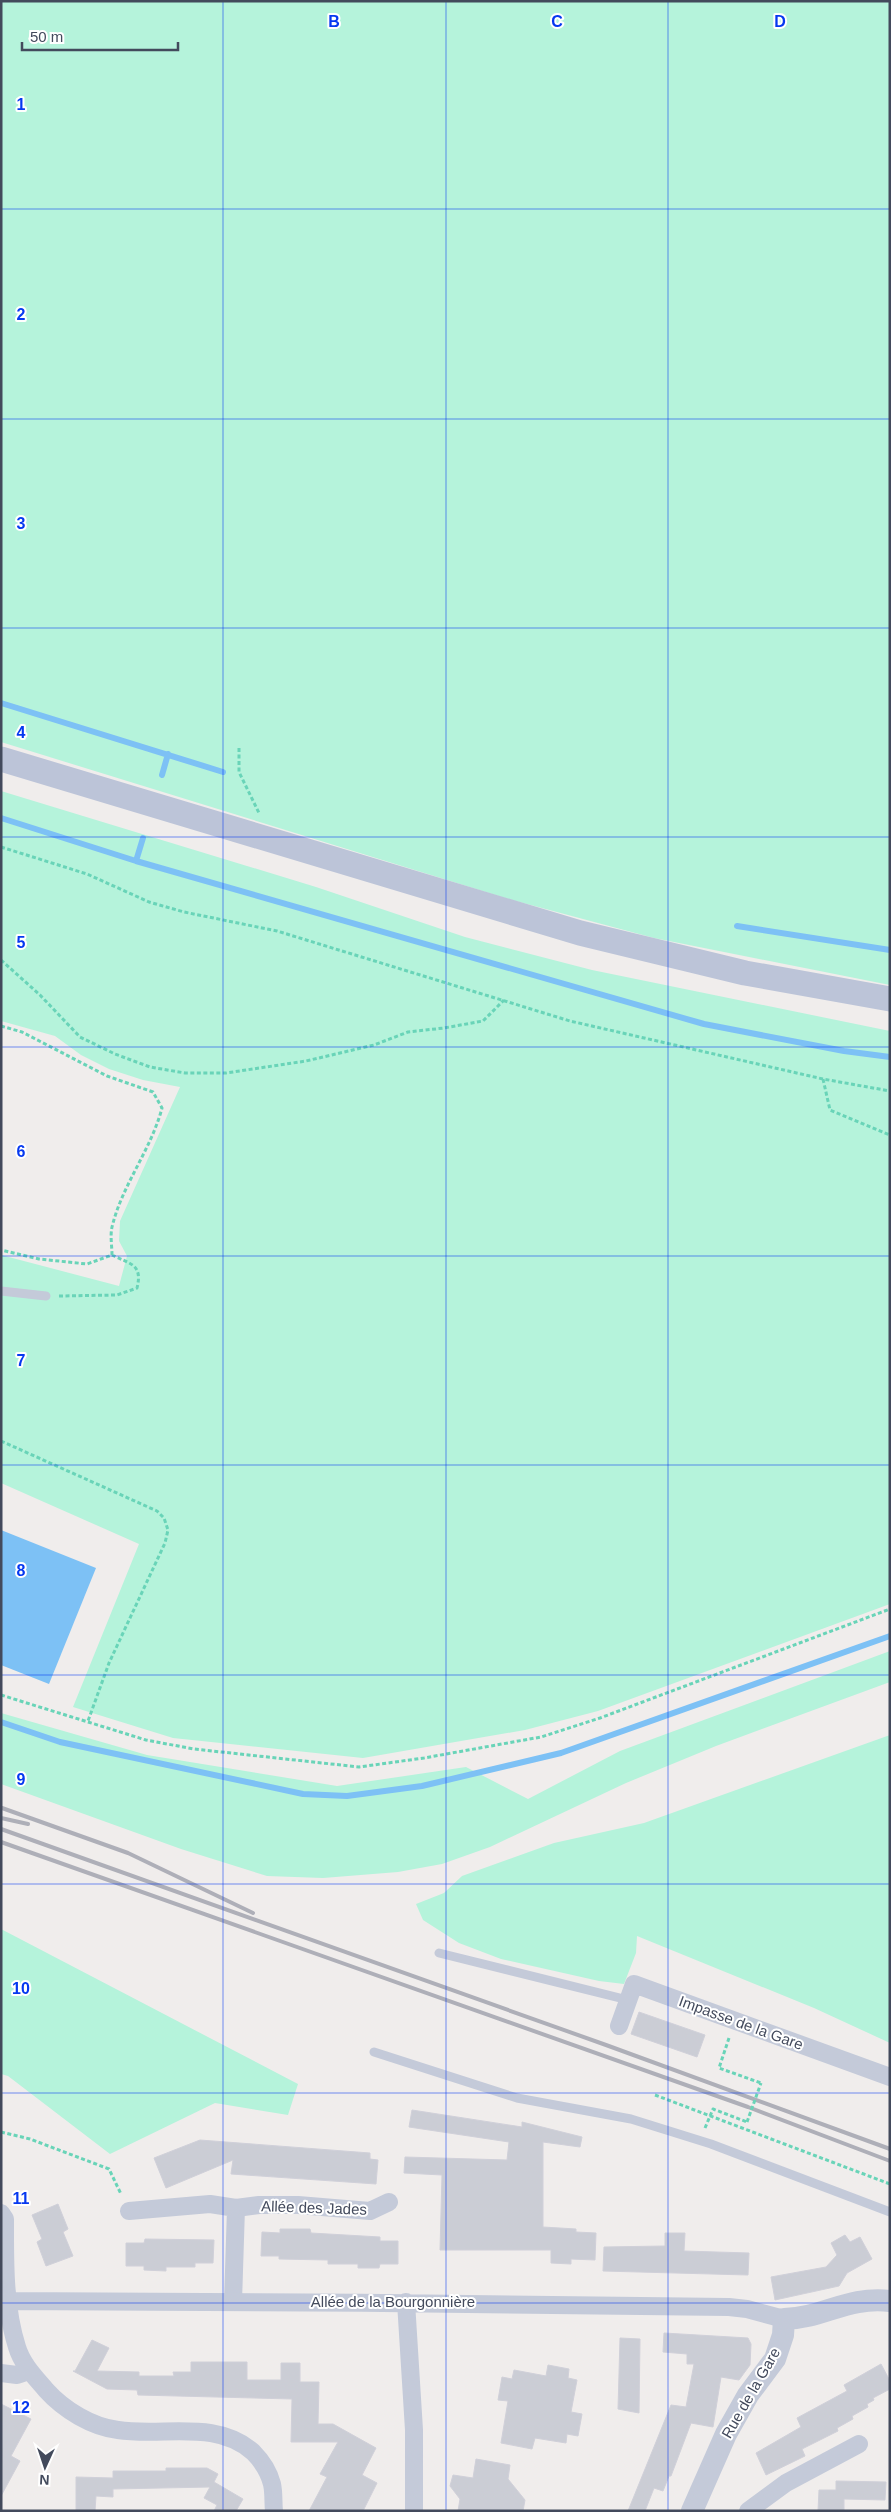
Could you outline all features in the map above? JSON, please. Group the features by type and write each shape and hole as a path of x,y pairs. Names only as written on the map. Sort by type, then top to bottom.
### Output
{"main road":[{"path":"1,759 272,842 608,940 745,973 890,1000"}],"street":[{"name":"Impasse de la Gare","path":"619,2026 634,1984 890,2077"},
{"name":"Allée des Jades","path":"129,2211 210,2204 236,2208 259,2205 298,2205 370,2212 389,2202"},
{"path":"233,2302 236,2208"},
{"path":"1,2213 5,2219 5,2301 17,2347 29,2371 64,2406 100,2426 133,2432 211,2432 232,2437 258,2457 267,2471 272,2485 274,2511"},
{"path":"784,2319 800,2319 846,2303 865,2300 890,2301"},
{"name":"Allée de la Bourgonnière","path":"5,2301 406,2302 729,2307 747,2309 784,2319"},
{"path":"406,2302 414,2430 414,2511"},
{"name":"Rue de la Gare","path":"692,2511 726,2434 748,2394 775,2359 783,2335 784,2319"},
{"path":"1,2373 17,2375 29,2371"},
{"path":"748,2511 786,2483 859,2444"}],"lane":[{"path":"1,1291 46,1296"},
{"path":"439,1953 628,2000"},
{"path":"374,2052 517,2098 565,2108 615,2115 700,2141 890,2212"}],"path":[{"path":"239,748 239,772 272,842"},
{"path":"1,846 87,874 149,902 184,912 276,931 570,1021 823,1079 890,1091"},
{"path":"1,960 40,995 80,1036 115,1054 141,1064 185,1073 226,1073 306,1061 374,1045 408,1032 483,1021 504,1000"},
{"path":"1,1026 22,1032 107,1076 153,1092 162,1108 156,1130 118,1207 111,1230 112,1255"},
{"path":"823,1079 830,1110 890,1135"},
{"path":"1,1250 39,1259 87,1264 112,1255 136,1266 140,1276 137,1288 117,1295 46,1296"},
{"path":"1,1441 157,1511 164,1518 168,1530 158,1559 109,1663 88,1721"},
{"path":"1,1695 88,1721 124,1734 175,1746 285,1757 339,1766 359,1766 424,1758 541,1737 600,1718 890,1609"},
{"path":"700,2141 713,2109 747,2122 761,2083 719,2068 736,2022"},
{"path":"655,2095 890,2184"},
{"path":"1,2132 30,2139 109,2169 129,2211"}],"green space":[{"path":"1,1 890,1 890,985 654,938 512,900 1,742"},
{"path":"1,791 316,887 465,937 592,970 890,1031 890,1604 598,1711 525,1730 363,1758 173,1738 73,1707 139,1544 1,1483 1,1255 119,1286 127,1256 119,1241 120,1221 180,1087 143,1080 109,1069 81,1055 55,1036 1,1021"},
{"path":"890,1651 890,1682 716,1746 626,1783 490,1847 442,1864 398,1872 323,1878 267,1876 181,1849 1,1784 1,1713 147,1755 337,1786 466,1767 528,1799 620,1751"},
{"path":"890,1735 890,2043 814,2008 637,1936 636,1953 624,1984 599,1981 501,1959 459,1943 423,1920 416,1904 444,1893 462,1876 554,1843 644,1823"},
{"path":"1,1929 298,2084 288,2115 215,2103 110,2154 8,2076 1,2074"}],"water":[{"path":"1,1530 96,1568 49,1684 1,1665"}],"building":[{"path":"639,2012 705,2035 697,2057 631,2034"},
{"path":"412,2110 522,2127 522,2122 582,2137 580,2147 543,2142 543,2227 576,2229 576,2232 596,2233 595,2260 571,2259 571,2264 551,2263 551,2250 440,2250 442,2175 404,2173 405,2157 507,2160 509,2142 409,2127"},
{"path":"200,2140 370,2153 370,2159 378,2160 376,2184 231,2174 233,2160 166,2188 154,2158"},
{"path":"58,2204 68,2229 63,2232 73,2256 46,2266 37,2242 42,2239 32,2215"},
{"path":"280,2229 310,2229 311,2233 380,2237 380,2241 398,2241 398,2264 380,2264 379,2268 358,2268 358,2264 328,2264 328,2260 279,2259 279,2256 261,2256 262,2232 280,2233"},
{"path":"665,2233 685,2233 684,2251 749,2253 748,2275 603,2271 604,2247 665,2246"},
{"path":"845,2235 850,2242 860,2237 872,2259 847,2273 839,2286 775,2300 771,2277 826,2267 837,2255 831,2243"},
{"path":"145,2239 214,2240 213,2263 195,2263 195,2267 166,2267 166,2271 144,2270 144,2266 126,2266 126,2243 144,2243"},
{"path":"664,2333 748,2338 751,2344 750,2365 739,2380 721,2377 713,2427 691,2423 671,2476 669,2476 663,2491 654,2488 645,2511 628,2511 671,2405 686,2407 694,2364 687,2364 687,2354 663,2352"},
{"path":"620,2338 640,2339 639,2413 618,2409"},
{"path":"92,2340 109,2348 97,2371 139,2372 139,2376 174,2376 173,2372 191,2372 191,2362 247,2362 247,2380 281,2380 281,2363 300,2363 300,2382 319,2382 318,2424 333,2424 376,2448 362,2475 377,2483 363,2511 309,2511 327,2477 320,2474 338,2442 291,2442 292,2399 138,2395 137,2390 107,2389 73,2371 75,2371"},
{"path":"881,2364 890,2381 890,2389 873,2398 874,2400 867,2404 868,2407 852,2416 853,2419 837,2428 838,2431 802,2449 805,2456 766,2475 756,2453 801,2427 797,2418 847,2391 844,2385"},
{"path":"548,2365 569,2369 568,2378 577,2380 571,2412 582,2414 578,2436 567,2434 566,2443 535,2438 532,2449 501,2443 508,2401 498,2400 502,2377 512,2379 514,2370 546,2376"},
{"path":"1,2404 31,2419 11,2456 20,2461 1,2496"},
{"path":"476,2459 510,2465 508,2479 525,2500 523,2511 458,2511 460,2499 450,2486 453,2475 473,2478"},
{"path":"166,2468 207,2468 218,2474 214,2482 243,2499 236,2511 214,2511 217,2505 204,2498 210,2487 113,2489 113,2497 96,2496 95,2511 76,2511 76,2477 113,2478 113,2471 166,2471"},
{"path":"836,2481 886,2482 885,2500 844,2499 844,2511 818,2511 819,2490 836,2490"}],"waterway":[{"path":"1,703 223,772"},
{"path":"162,775 168,754"},
{"path":"1,818 136,861 704,1024 844,1051 890,1057"},
{"path":"136,861 143,838"},
{"path":"737,926 890,950"},
{"path":"1,1722 60,1742 303,1794 347,1796 422,1786 561,1753 890,1636"}],"railway":[{"path":"2,1808 128,1853 253,1913"},
{"path":"1,1818 28,1824"},
{"path":"1,1829 606,2045 890,2149"},
{"path":"1,1842 748,2107 890,2161"}]}
